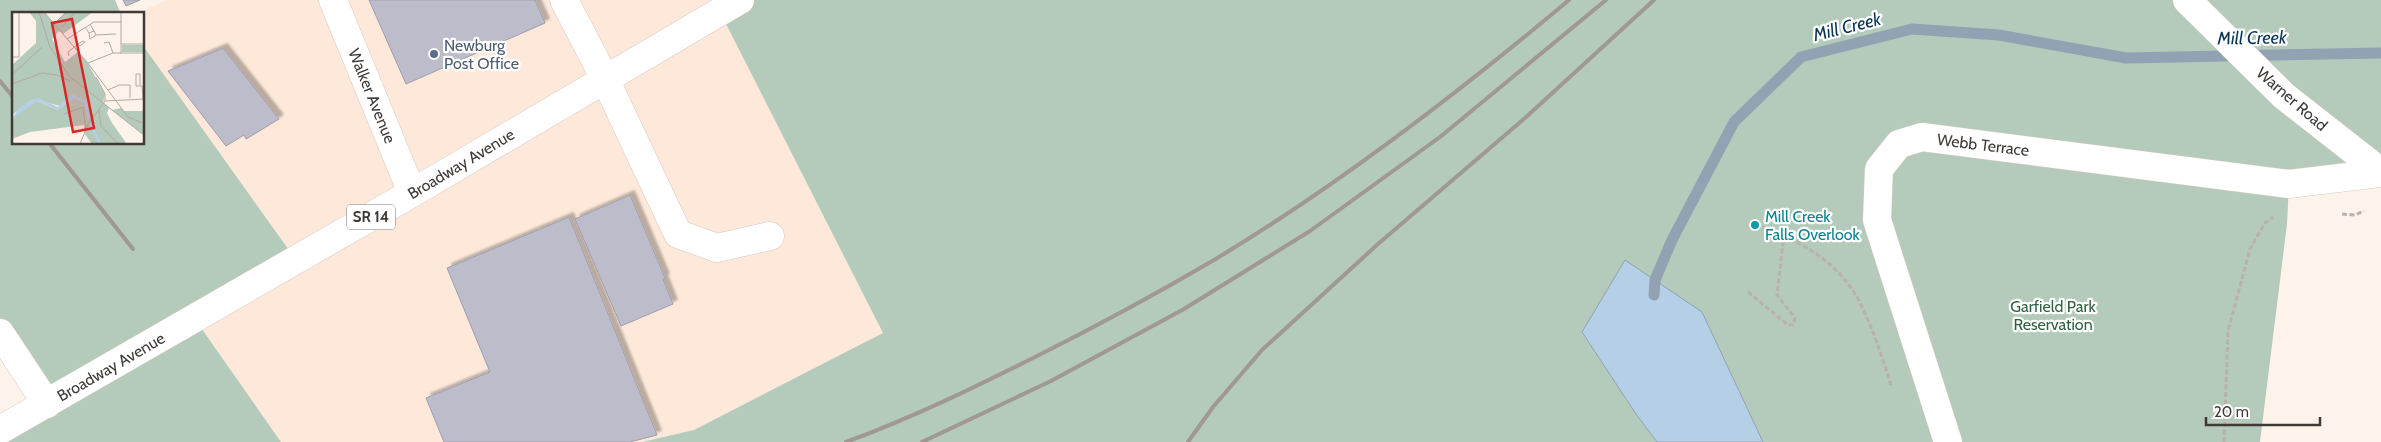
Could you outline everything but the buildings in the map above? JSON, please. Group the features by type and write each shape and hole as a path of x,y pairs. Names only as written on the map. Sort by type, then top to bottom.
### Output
{"main road":[{"name":"Walker Avenue","path":"333,0 412,193"},
{"path":"564,0 605,79 678,234 717,248 770,236"},
{"name":"Broadway Avenue","path":"0,430 412,193 740,0"},
{"name":"Warner Road","path":"2187,0 2284,96 2381,172"},
{"name":"Webb Terrace","path":"1948,442 1877,220 1879,169 1898,144 1922,137 2289,184 2381,172"},
{"path":"0,333 47,404"}],"path":[{"path":"2336,213 2355,215 2367,209"},
{"path":"2224,442 2228,331 2250,249 2265,223 2278,214"},
{"path":"1755,225 1784,234 1821,256 1846,283 1856,297 1868,321 1895,394"},
{"path":"1748,292 1788,325 1793,325 1795,318 1777,296 1784,234"}],"shaded area":[{"path":"166,0 740,0 720,12 884,333 694,430 642,442 281,442 195,318 145,52 145,12 140,12"}],"green space":[{"path":"0,0 115,0 120,12 12,12 12,145 145,145 145,48 296,260 195,319 281,442 0,442 47,403 0,333"},
{"name":"Garfield Park Reservation","path":"740,0 2381,0 2381,173 2289,184 2287,224 2260,442 642,442 694,430 883,333 720,12"}],"water":[{"path":"1625,260 1702,312 1763,442 1657,442 1636,414 1582,332"}],"waterway":[{"name":"Mill Creek","path":"1654,295 1655,280 1672,240 1734,122 1801,57 1912,29 1999,35 2126,58 2381,53"}],"railway":[{"path":"846,442 967,391 1014,368 1126,310 1214,260 1352,170 1484,70 1569,0"},
{"path":"922,442 1051,381 1184,309 1310,231 1440,137 1606,0"},
{"path":"1188,442 1213,407 1262,350 1378,244 1525,118 1654,0"},
{"path":"0,81 12,96"},
{"path":"51,145 133,249"}],"place":[{"name":"Newburg Post Office","path":"434,54"},
{"name":"Mill Creek Falls Overlook","path":"1755,225"}]}
